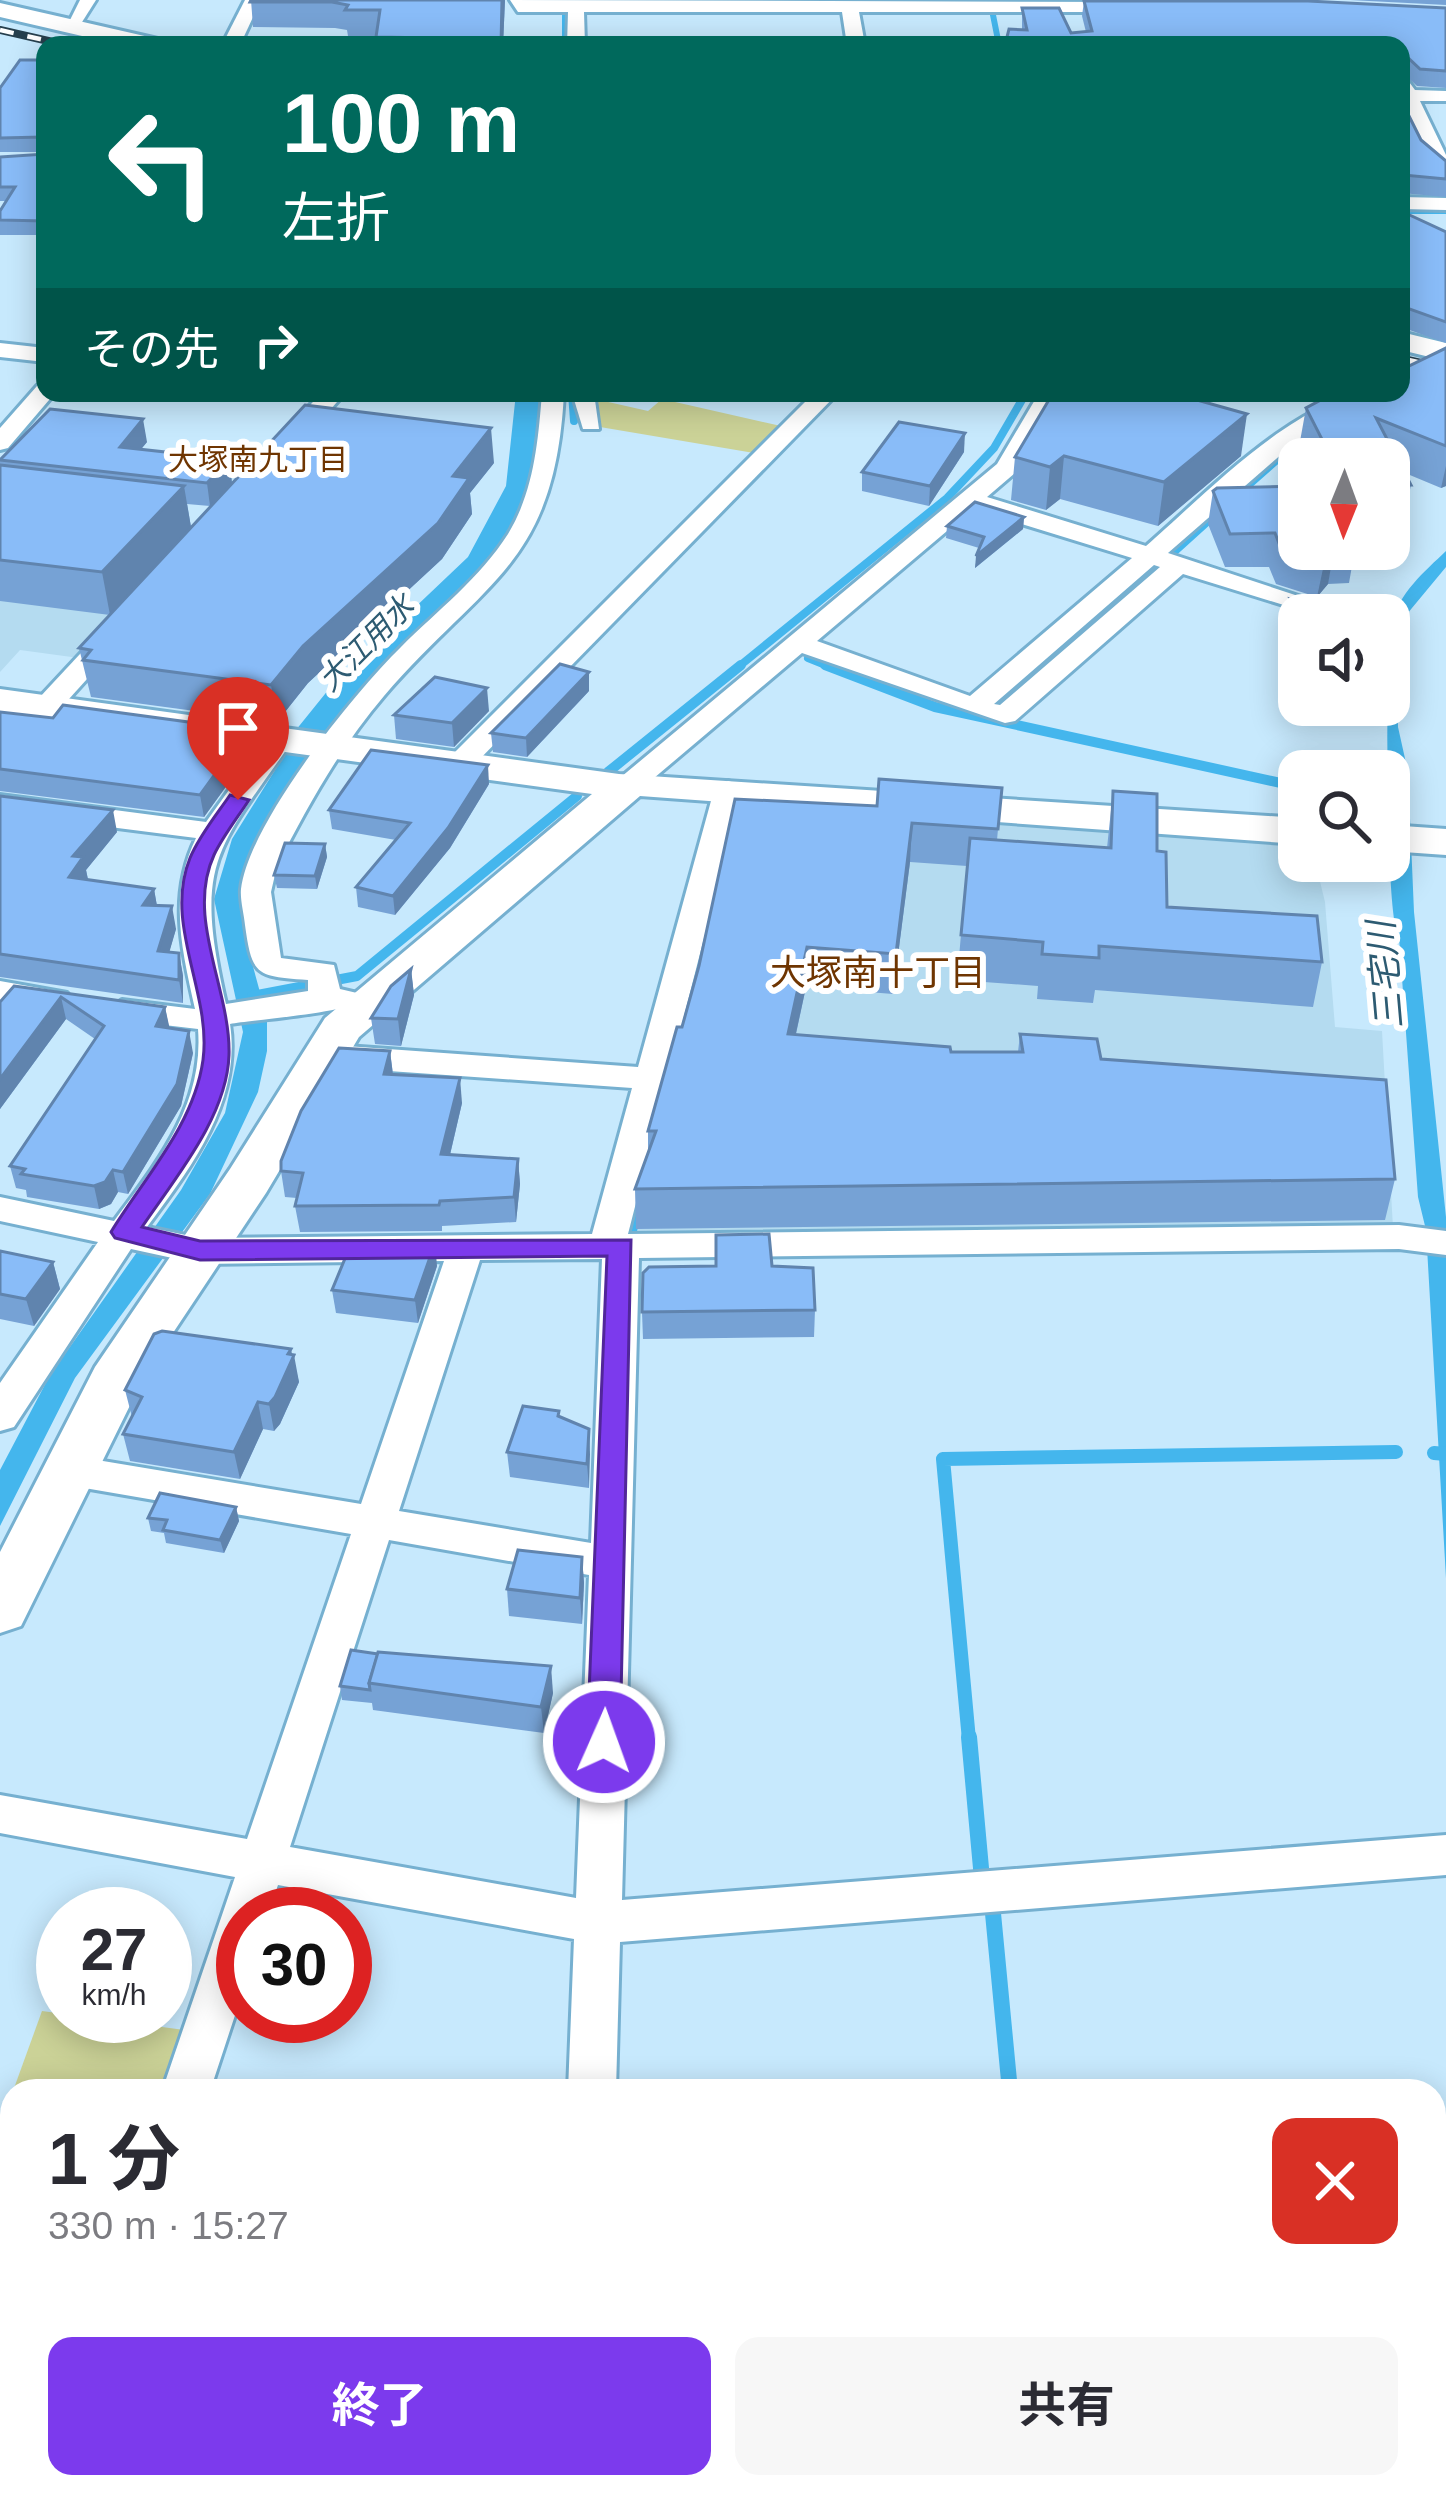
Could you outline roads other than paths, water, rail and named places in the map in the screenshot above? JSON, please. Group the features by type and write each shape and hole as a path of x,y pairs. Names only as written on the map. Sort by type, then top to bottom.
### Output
{"street":[{"path":"71,26 88,0"},
{"path":"235,36 253,0"},
{"path":"520,3 1066,7 1131,2"},
{"path":"576,3 576,36"},
{"path":"849,3 854,36"},
{"path":"1066,7 1072,26"},
{"path":"0,10 114,36"},
{"path":"1410,90 1446,96"},
{"path":"1410,107 1438,167"},
{"path":"1410,142 1426,142"},
{"path":"1410,212 1446,204"},
{"path":"0,350 36,354"},
{"path":"0,443 36,401"},
{"path":"276,456 326,402"},
{"path":"0,1609 122,1367 248,1181 320,1056 335,992 323,972 266,962 256,892 273,844 335,743 375,689 480,590 512,551 550,466 553,402"},
{"path":"585,402 590,424"},
{"path":"461,762 809,402"},
{"path":"0,991 185,1021 335,992 629,785 1007,467 1045,402"},
{"path":"974,707 1276,447 1351,402"},
{"path":"970,500 1278,594"},
{"path":"798,643 1005,715 1179,563"},
{"path":"49,704 127,619"},
{"path":"0,701 629,785 1278,829"},
{"path":"0,1417 26,1367 162,1180 211,1086 217,1054 216,1016 193,907 202,856 285,736"},
{"path":"592,2079 610,1562 614,1246 728,790"},
{"path":"0,805 215,832"},
{"path":"1410,840 1445,842"},
{"path":"320,1056 653,1079"},
{"path":"0,1209 200,1251 1428,1240"},
{"path":"254,1887 466,1248"},
{"path":"67,1470 610,1562"},
{"path":"0,1814 597,1923 1446,1855"},
{"path":"190,2079 216,2001"}],"water":[{"path":"515,402 546,402 546,454 507,548 367,688 242,891 245,937 267,1018 267,1051 258,1092 210,1194 75,1378 0,1526 0,1470 50,1375 181,1190 225,1113 243,1032 214,899 232,839 287,751 283,746 329,689 468,557 506,486"},
{"path":"1446,551 1446,567 1410,610 1410,594 1406,594"},
{"path":"1387,726 1398,726 1403,750 1387,750"},
{"path":"1410,819 1414,912 1446,1217 1446,1578 1426,1230 1418,1197 1391,882 1410,882"}],"waterway":[{"path":"992,10 997,36"},
{"path":"565,12 565,36"},
{"name":"大江用水","path":"1410,211 1446,211"},
{"path":"573,402 574,421"},
{"name":"大江用水","path":"737,668 947,498 994,448 1021,402"},
{"path":"1245,488 1278,459"},
{"path":"1175,551 1217,513"},
{"path":"1039,668 1152,570"},
{"path":"808,658 833,668"},
{"name":"大江用水","path":"608,772 741,665"},
{"path":"825,665 935,707 1278,782"},
{"path":"995,705 1042,665"},
{"name":"大江用水","path":"252,996 357,976 577,796"},
{"path":"630,1230 639,1198"},
{"path":"969,1740 943,1459 1396,1452"},
{"path":"1434,1453 1446,1454"},
{"path":"969,1737 982,1879"},
{"path":"992,1903 1009,2079"}],"railway":[{"path":"0,30 36,38"},
{"path":"1410,361 1446,369"}],"district":[{"name":"大塚南九丁目","path":"258,459"},
{"name":"大塚南十丁目","path":"878,972"}],"water label":[{"name":"三宅川","path":"1385,975"}]}
